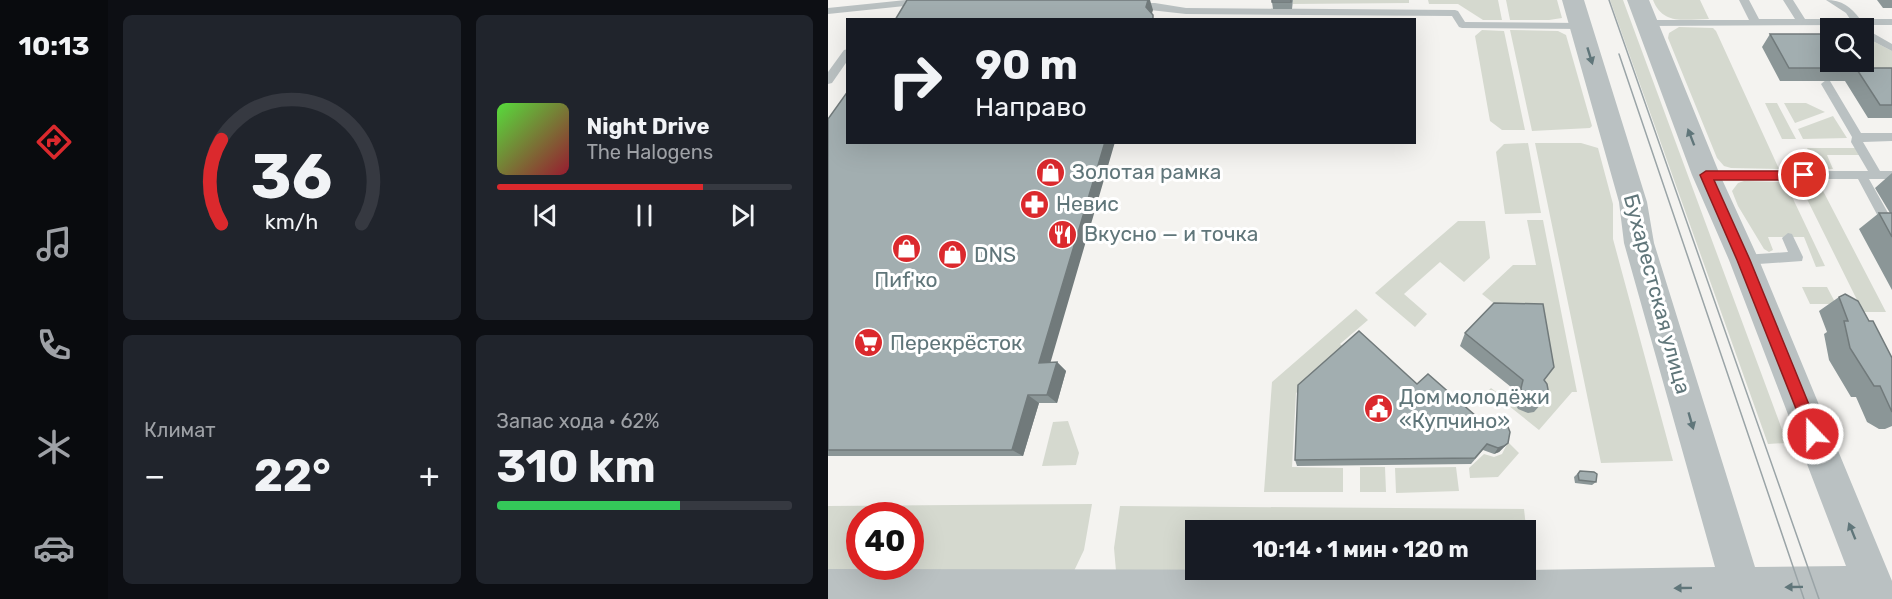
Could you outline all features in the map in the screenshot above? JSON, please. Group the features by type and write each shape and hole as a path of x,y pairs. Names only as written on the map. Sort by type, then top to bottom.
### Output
{"street":[{"path":"839,592 1092,595 1388,594 1742,587 1876,592 1744,260 1706,175 1642,11"},
{"name":"Бухарестская улица","path":"1577,13 1633,202 1639,243 1742,587"}],"lane":[{"path":"1421,0 1422,12"},
{"path":"1744,0 1756,24"},
{"path":"1788,0 1803,24"},
{"path":"1831,0 1856,18"},
{"path":"828,11 930,2"},
{"path":"1213,11 1200,16 1178,13 1174,9 1121,4 1188,3 1213,11 1455,13 1462,25 1577,13"},
{"path":"870,18 880,5"},
{"path":"1642,11 1756,24 1820,23"},
{"path":"1874,22 1892,22"},
{"path":"1874,38 1892,48"},
{"path":"828,80 846,55"},
{"path":"1826,84 1858,137 1857,142 1877,175"},
{"path":"1858,137 1892,137"},
{"path":"1706,175 1892,175"},
{"path":"1861,175 1892,231"},
{"path":"1744,260 1797,257 1788,238"}],"shaded area":[{"path":"1293,0 1409,0 1409,3 1293,4"},
{"path":"1428,0 1498,0 1502,20 1483,20 1458,4 1429,4"},
{"path":"1506,0 1557,0 1562,18 1510,20"},
{"path":"1610,0 1623,0 1787,443 1768,444"},
{"path":"1653,0 1700,0 1709,19 1684,20 1669,17 1657,8"},
{"path":"1679,27 1713,28 1716,31 1779,169 1731,168 1724,166 1717,158 1668,38 1669,33"},
{"path":"1482,30 1504,31 1525,130 1502,130 1490,121 1475,36"},
{"path":"1510,30 1558,31 1566,35 1592,126 1590,128 1532,131"},
{"path":"1874,42 1892,51 1892,69 1879,70 1874,67"},
{"path":"1765,103 1777,103 1796,139 1782,139"},
{"path":"1784,103 1806,103 1825,112 1795,123"},
{"path":"1833,116 1847,138 1803,139 1798,129"},
{"path":"1528,143 1541,213 1505,214 1496,152 1504,144"},
{"path":"1535,143 1581,143 1598,148 1613,204 1613,239 1673,461 1601,463"},
{"path":"1807,148 1855,148 1860,155 1827,155 1833,169 1819,169"},
{"path":"1744,181 1785,182 1825,266 1816,267 1804,237 1768,237 1773,250 1769,252 1764,249 1738,206 1732,191 1738,183"},
{"path":"1801,187 1821,187 1886,312 1863,312"},
{"path":"1527,220 1543,220 1577,392 1572,392 1539,430 1489,390 1491,388 1507,400 1513,399 1516,392 1502,310 1482,294 1513,265 1536,265"},
{"path":"1458,221 1485,221 1490,258 1464,282 1440,262 1404,294 1427,314 1415,327 1375,293"},
{"path":"1802,287 1827,287 1836,304 1810,304"},
{"path":"1356,309 1368,320 1340,344 1345,348 1296,393 1292,467 1343,468 1343,492 1264,492 1272,382"},
{"path":"1068,421 1079,453 1076,465 1042,466 1053,422"},
{"path":"1508,442 1519,453 1498,477 1470,478 1469,468 1484,454 1494,457 1502,454"},
{"path":"1360,467 1385,467 1386,492 1360,492"},
{"path":"1456,467 1459,491 1396,493 1395,468"},
{"path":"1092,504 1084,550 1074,571 924,570 924,505"},
{"path":"828,506 846,506 846,570 828,570"},
{"path":"1120,506 1524,509 1525,520 1185,520 1185,570 1116,571 1114,548"}],"building":[{"path":"907,0 1148,0 1146,7 1153,15 1153,18 896,18"},
{"path":"1272,0 1291,0 1291,2 1272,2"},
{"path":"1770,34 1820,34 1820,68 1789,68"},
{"path":"1874,68 1892,68 1892,105 1880,105 1859,72 1874,72"},
{"path":"846,94 846,144 1104,144 1039,363 1057,362 1047,395 1028,395 1012,450 828,450 828,119"},
{"path":"1879,213 1892,213 1892,237"},
{"path":"1845,294 1858,301 1869,321 1873,321 1892,358 1892,412 1880,386 1874,386 1850,348 1844,321 1848,321 1839,297"},
{"name":"Дом молодёжи «Купчино»","path":"1494,303 1543,304 1554,367 1544,380 1549,395 1542,402 1536,403 1526,398 1521,388 1523,380 1465,333"},
{"name":"Дом молодёжи «Купчино»","path":"1359,331 1417,384 1428,374 1484,423 1488,420 1499,420 1508,427 1510,432 1508,443 1498,448 1487,444 1475,458 1295,460 1298,385"},
{"path":"1580,471 1597,474 1596,482 1579,480"}],"tram line":[{"path":"1609,0 1819,599"},
{"path":"1619,54 1804,599"}],"place":[{"name":"Золотая рамка","path":"1051,172"},
{"name":"Невис","path":"1035,204"},
{"name":"Вкусно — и точка","path":"1063,234"},
{"name":"Пиf'ко","path":"906,249"},
{"name":"DNS","path":"953,255"},
{"name":"Перекрёсток","path":"869,343"},
{"name":"Дом молодёжи «Купчино»","path":"1378,409"}],"route":[{"path":"1804,175 1706,175 1744,260 1813,434"}]}
